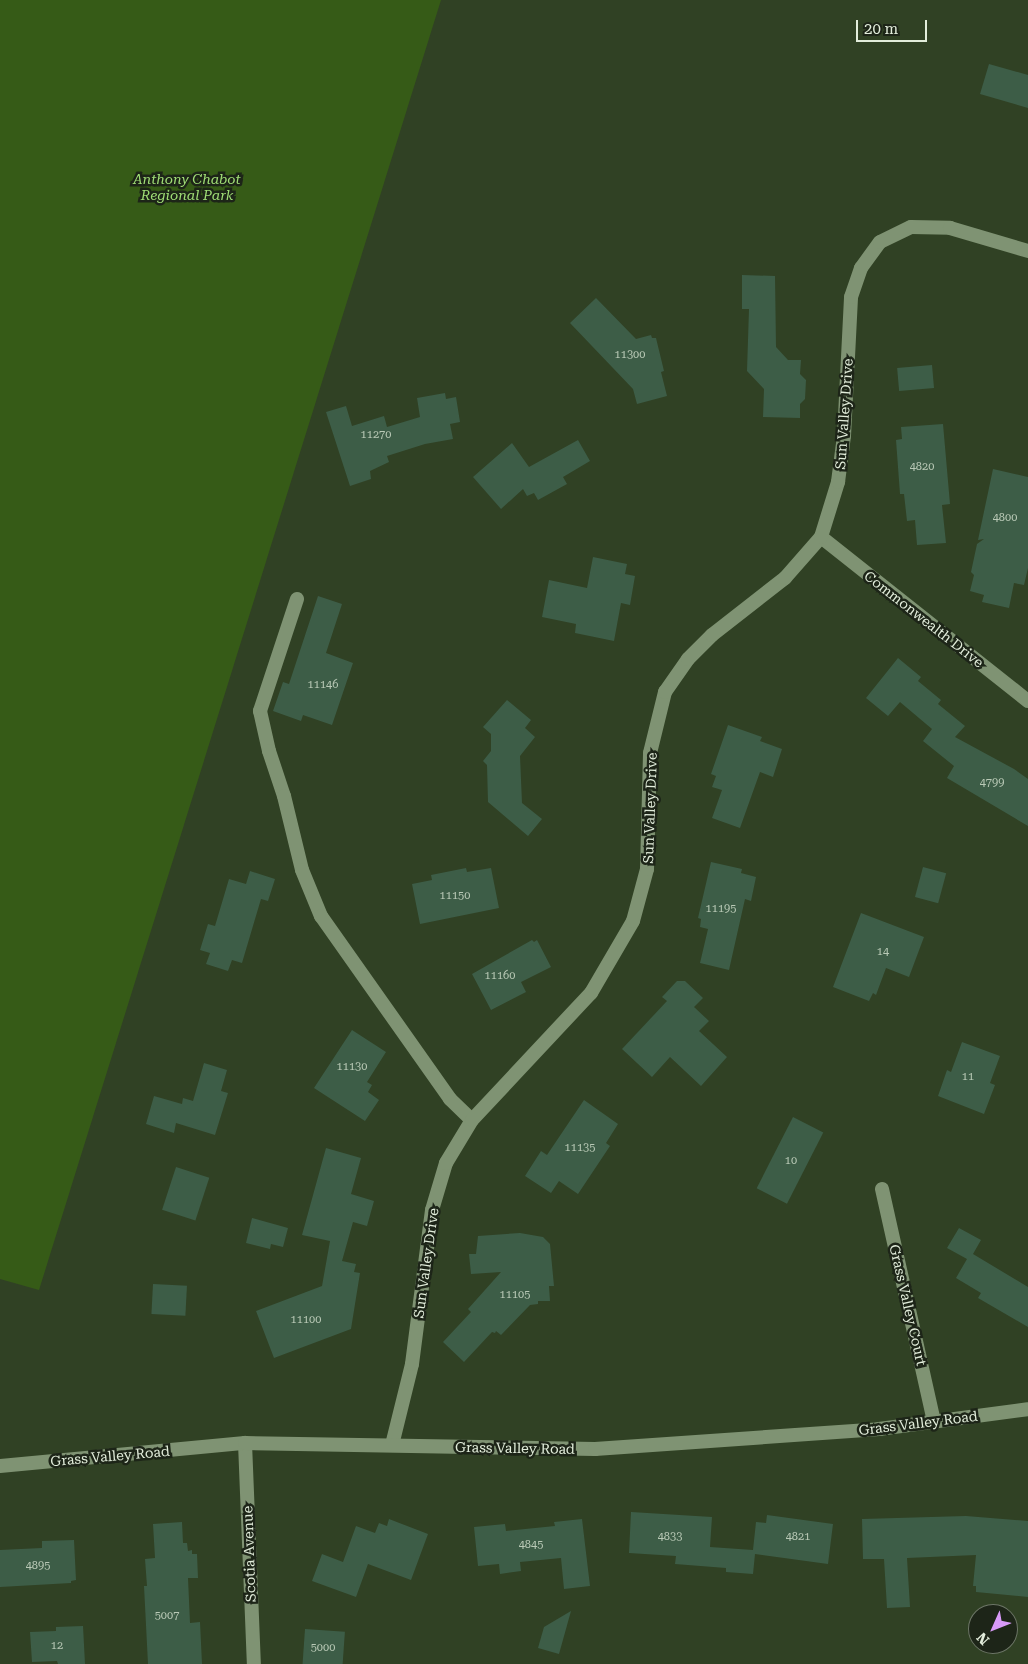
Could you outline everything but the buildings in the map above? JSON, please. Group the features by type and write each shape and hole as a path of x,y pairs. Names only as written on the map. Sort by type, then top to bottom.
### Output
{"street":[{"name":"Sun Valley Drive","path":"392,1445 412,1364 432,1210 446,1163 472,1120 591,993 633,922 647,869 650,753 665,692 688,659 712,636 785,578 821,537 838,482 844,436 850,297 861,268 880,242 912,227 950,228 1028,251"},
{"name":"Commonwealth Drive","path":"821,537 1028,701"},
{"path":"297,599 260,711 269,751 284,796 302,870 321,916 450,1099 472,1120"},
{"name":"Grass Valley Court","path":"882,1189 934,1421"},
{"name":"Grass Valley Road","path":"0,1466 245,1443 595,1450 879,1430 1028,1409"},
{"name":"Scotia Avenue","path":"245,1443 254,1664"}],"green space":[{"name":"Anthony Chabot Regional Park","path":"0,0 441,0 39,1290 0,1279"}]}
